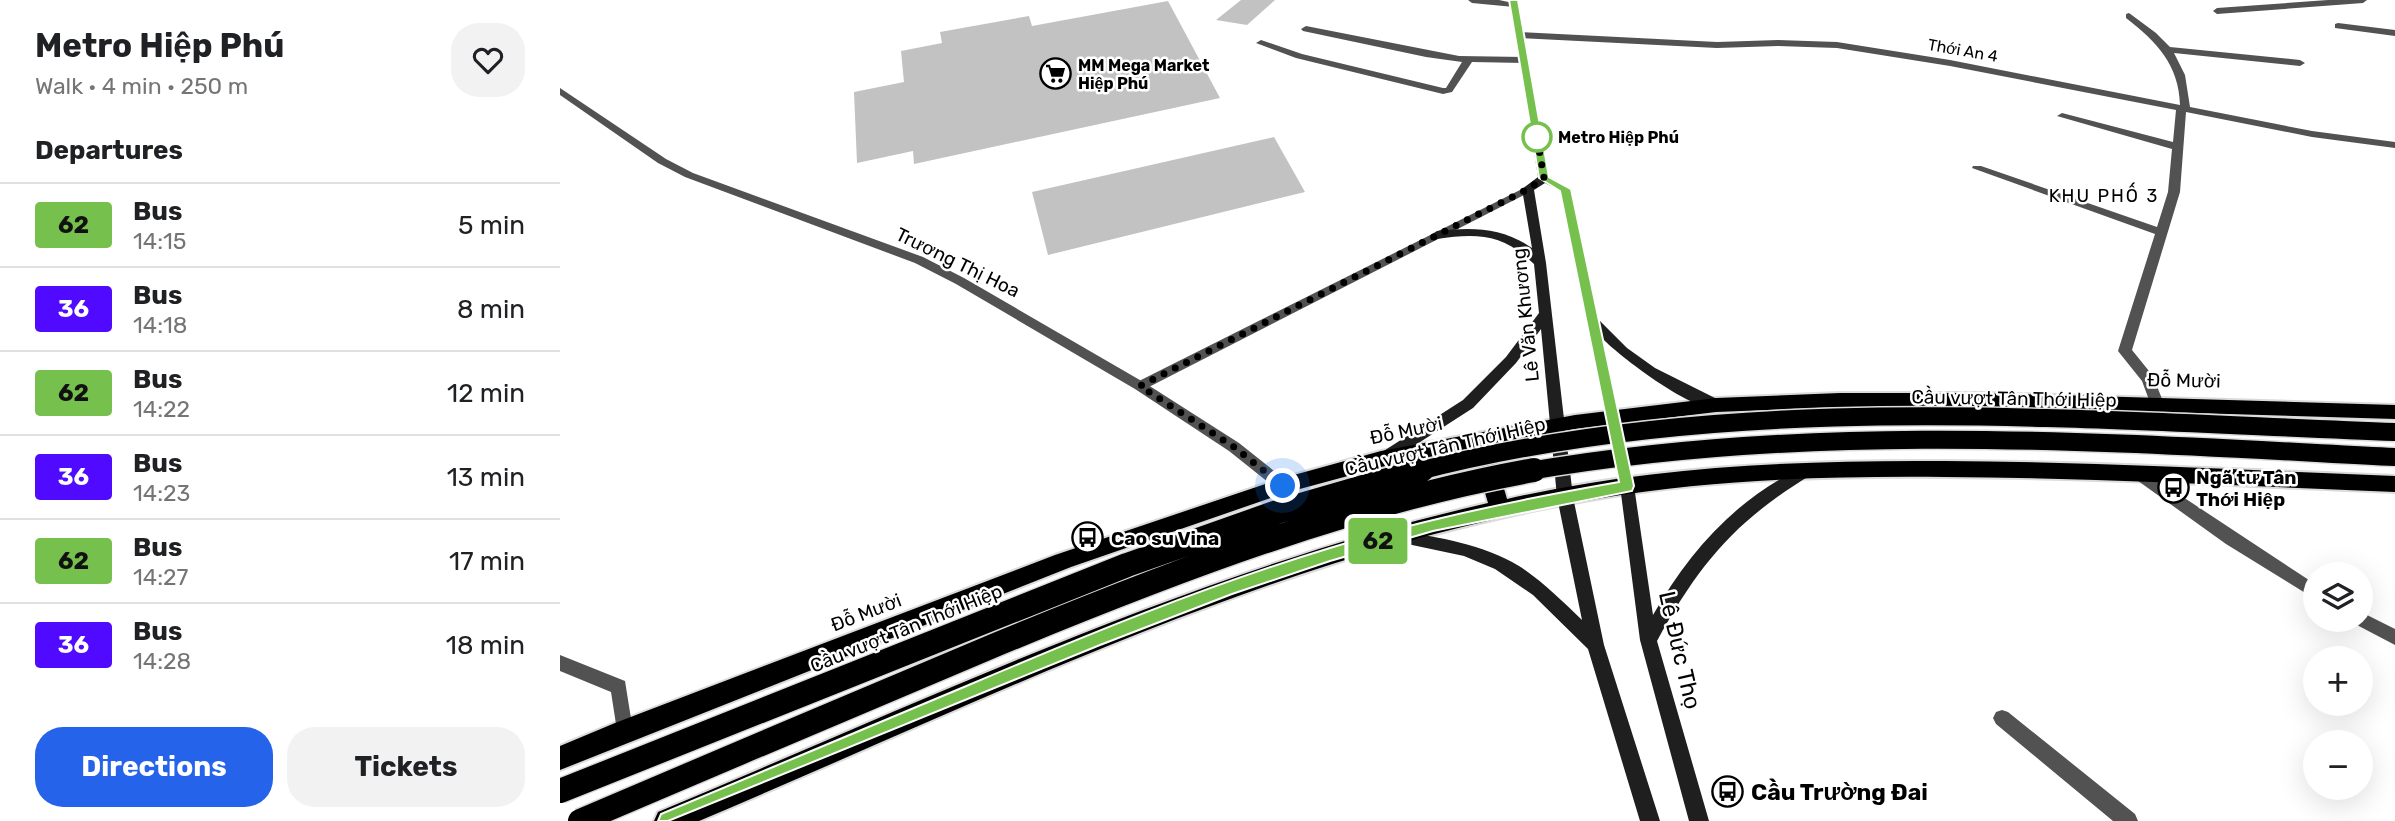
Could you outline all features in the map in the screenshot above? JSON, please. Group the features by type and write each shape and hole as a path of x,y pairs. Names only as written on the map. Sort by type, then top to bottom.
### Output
{"highway":[{"name":"Đỗ Mười","path":"560,758 1063,561 1283,486 1381,459 1479,439 1613,417 1688,408 1840,400 2157,404 2395,412"},
{"path":"1688,408 1710,476"},
{"name":"Cầu vượt Tân Thới Hiệp","path":"560,791 1214,532 1401,476 1515,451 1594,437 1791,420 1924,418 2395,432"},
{"path":"1479,439 1500,510"},
{"path":"580,821 1054,621 1191,567 1343,517 1423,494 1511,475 1594,460 1686,449 1849,439 2008,440 2395,457"},
{"path":"667,821 1107,635 1241,584 1396,536 1565,497 1710,476 1808,470 1918,468 2395,484"}],"main road":[{"path":"1514,2 1544,178"},
{"path":"1528,189 1544,178"},
{"path":"1544,178 1565,189 1627,486"},
{"name":"Lê Văn Khương","path":"1528,189 1540,263 1565,497"},
{"path":"1437,235 1466,231 1502,235 1524,245 1540,263"},
{"path":"1381,459 1468,404 1511,360 1545,314"},
{"path":"1592,319 1619,350 1652,375 1716,405"},
{"path":"1648,640 1676,588 1725,526 1772,489 1808,470"},
{"name":"Lê Đức Thọ","path":"1627,486 1648,640 1699,821"},
{"path":"1565,497 1595,645 1650,821"},
{"path":"1396,536 1447,545 1502,564 1548,599 1595,645"}],"street":[{"path":"1472,0 1514,2"},
{"path":"2217,11 2363,0"},
{"path":"2129,16 2170,50 2184,85 2186,106 2181,109 2174,192 2125,351 2148,379 2157,404"},
{"path":"2338,26 2395,33"},
{"path":"1306,29 1426,54 1469,59 1524,60"},
{"name":"Thới An 4","path":"1520,36 1717,46 1778,43 1837,45 1950,63 2312,134 2395,145"},
{"path":"1261,43 1299,56 1443,91 1449,90 1469,59"},
{"path":"2170,50 2300,63"},
{"name":"Trương Thị Hoa","path":"560,91 662,161 688,175 919,260 1011,309 1140,386 1234,447 1283,486"},
{"path":"2062,116 2178,147"},
{"path":"1977,168 2160,232"},
{"path":"1140,386 1528,189"},
{"path":"2139,474 2232,540 2303,584"},
{"path":"2373,625 2395,637"},
{"path":"560,663 619,687 624,731"},
{"path":"2002,718 2128,821"}],"building":[{"path":"1241,0 1275,0 1247,25 1216,20"},
{"name":"MM Mega Market Hiệp Phú","path":"1168,1 1220,98 914,164 913,151 857,163 854,92 904,82 901,51 942,43 940,32 1029,16 1032,26"},
{"path":"1274,137 1305,192 1048,255 1032,192"}],"bus line":[{"name":"62","path":"668,821 1095,640 1228,589 1433,525 1627,486 1565,189 1544,178 1514,0"}],"place":[{"name":"MM Mega Market Hiệp Phú","path":"1055,74"},
{"name":"Metro Hiệp Phú","path":"1537,137"},
{"name":"Ngã tư Tân Thới Hiệp","path":"2173,488"},
{"name":"Cao su Vina","path":"1088,538"},
{"name":"Cầu Trường Đai","path":"1728,792"}],"district":[{"name":"KHU PHỐ 3","path":"2104,196"}],"route":[{"path":"1283,486 1234,447 1140,386 1528,189 1544,178 1537,137"}]}
